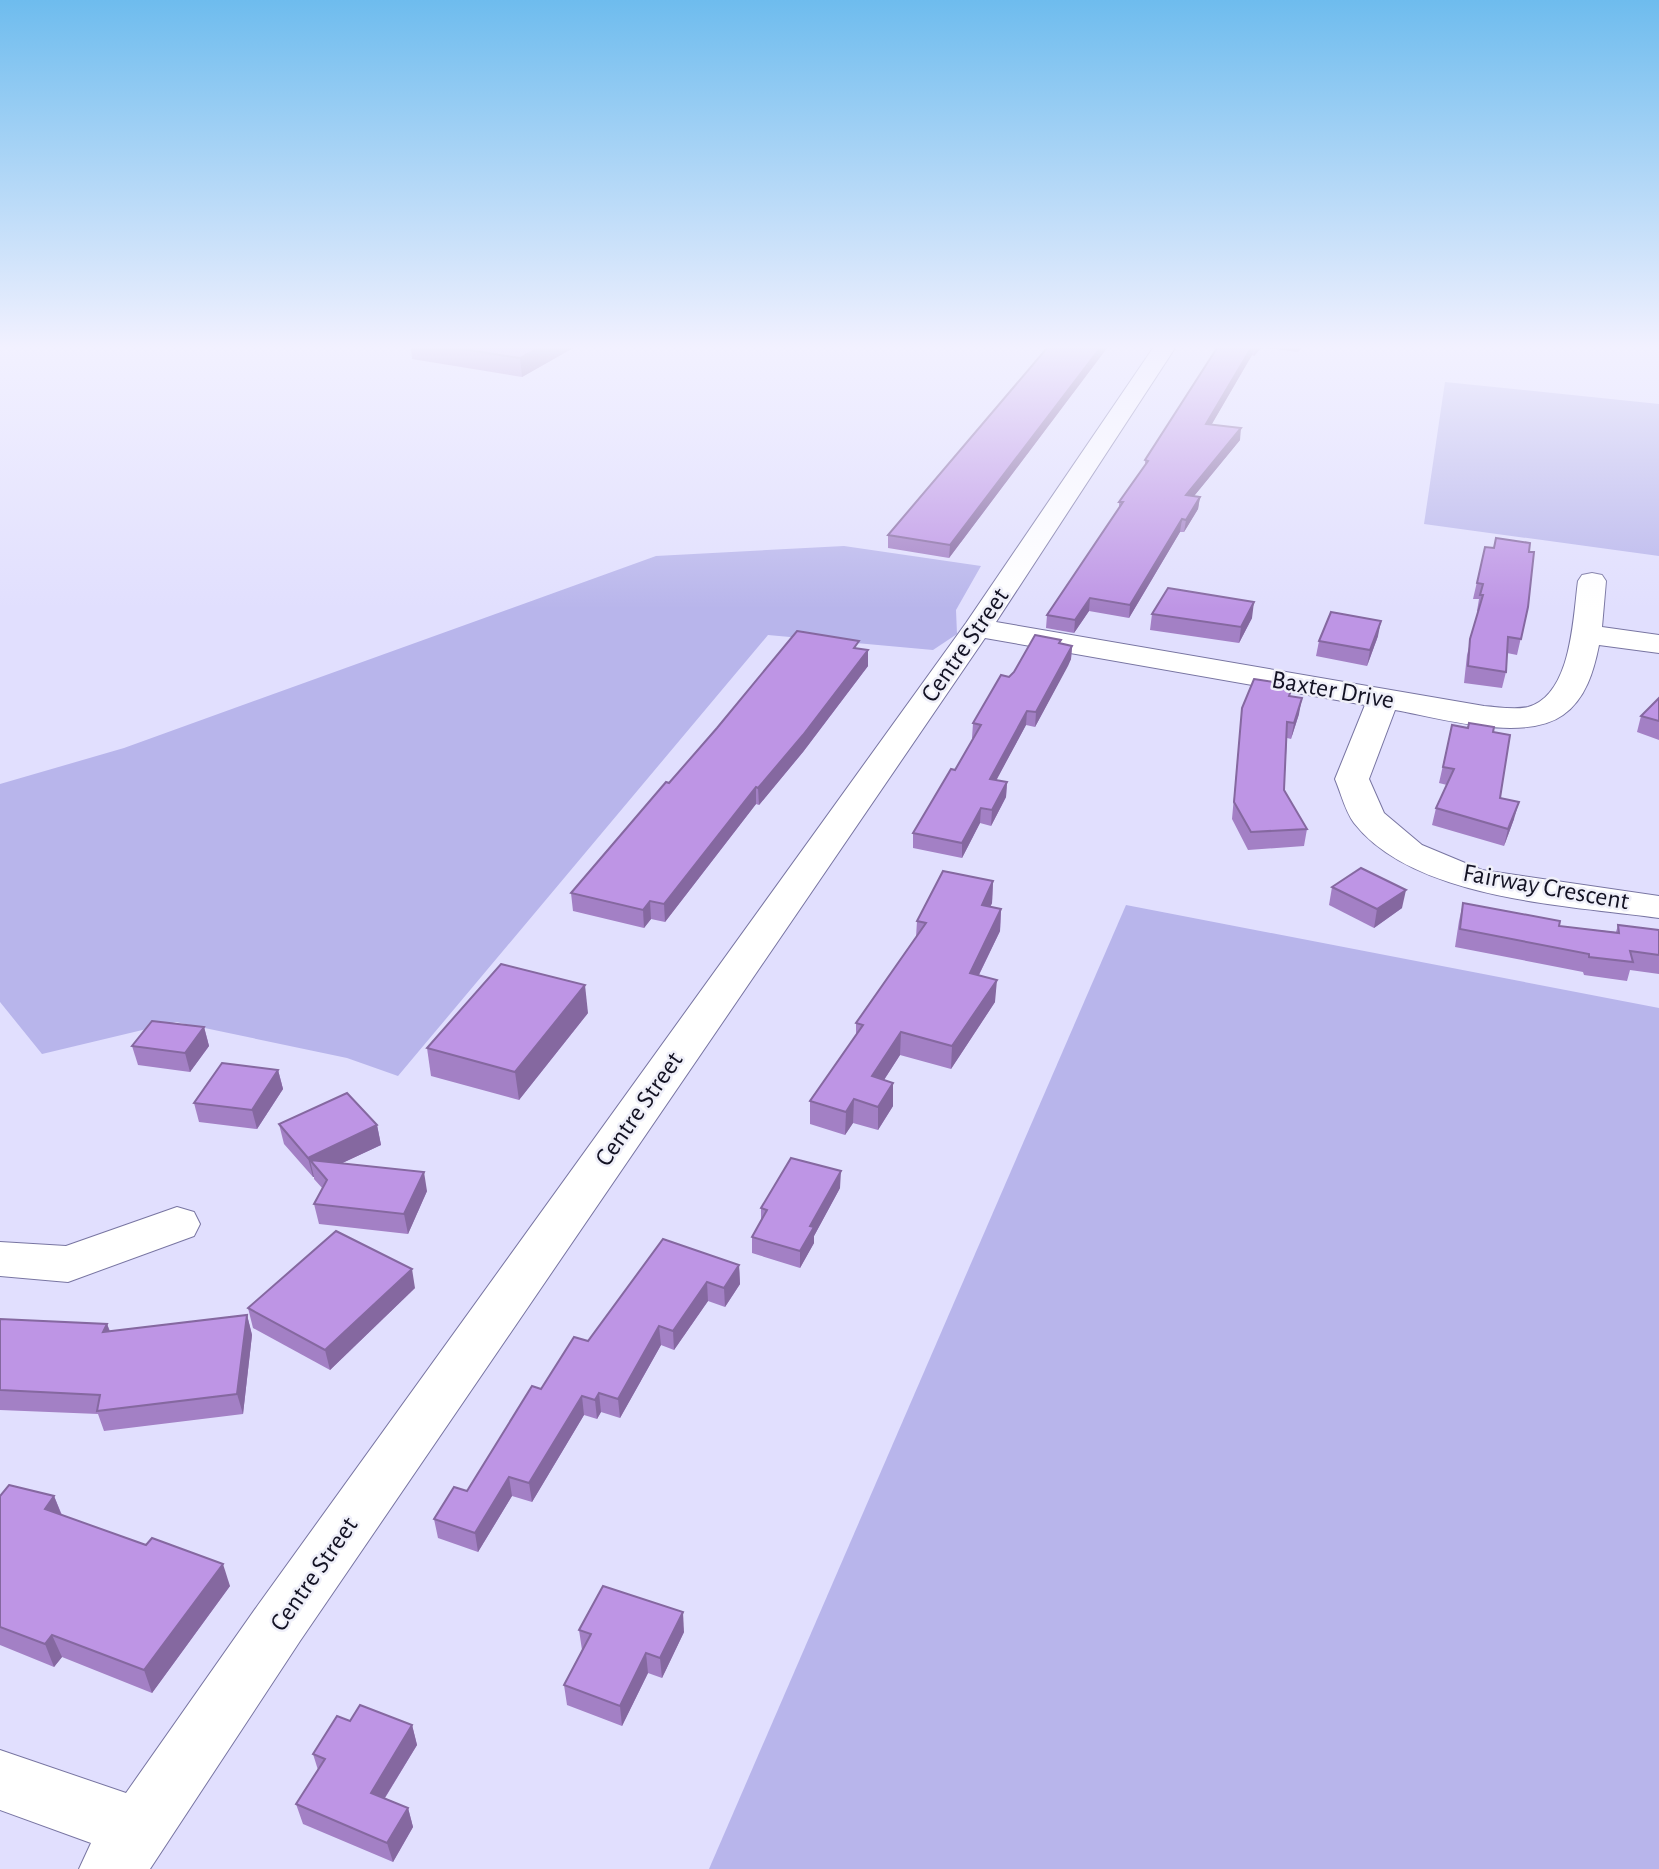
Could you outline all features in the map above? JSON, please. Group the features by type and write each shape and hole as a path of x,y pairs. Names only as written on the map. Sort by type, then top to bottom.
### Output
{"street":[{"name":"Centre Street","path":"126,1849 271,1635 977,628 1106,435"},
{"name":"Baxter Drive","path":"977,628 1484,716 1535,716 1564,700 1577,676 1592,581"},
{"path":"1585,634 1659,644"},
{"name":"Fairway Crescent","path":"1383,699 1352,779 1368,818 1409,853 1474,880 1659,907"},
{"path":"0,1259 68,1264 177,1224"},
{"path":"0,1780 126,1849"}],"shaded area":[{"path":"1437,435 1659,435 1659,556 1424,524"},
{"path":"844,546 981,566 956,610 957,634 933,650 768,635 398,1076 347,1058 176,1022 42,1054 0,1002 0,784 124,748 656,556"},
{"path":"1126,905 1659,1008 1659,1869 709,1869"}],"building":[{"path":"973,435 1034,435 950,545 888,535"},
{"path":"1161,435 1235,435 1186,495 1200,497 1186,520 1182,519 1130,605 1090,598 1075,620 1047,615 1123,502 1119,502 1148,461 1145,460"},
{"path":"1496,538 1530,543 1529,552 1534,552 1528,607 1521,639 1508,637 1506,672 1468,666 1470,639 1483,595 1480,595 1483,584 1477,583 1485,547 1494,548"},
{"path":"1168,588 1254,602 1241,627 1152,614"},
{"path":"1331,612 1381,621 1370,650 1319,641"},
{"path":"797,631 859,641 854,648 868,650 803,735 758,788 756,787 664,904 650,901 643,910 571,893 666,782 669,783 717,728"},
{"path":"1035,635 1061,640 1059,643 1072,646 1036,712 1027,711 990,779 1007,782 992,810 981,808 962,843 913,833 981,725 973,723 1001,675 1009,677 1014,672"},
{"path":"1254,679 1293,685 1289,696 1302,698 1294,723 1287,722 1284,790 1307,829 1251,832 1234,802 1242,708"},
{"path":"1659,698 1659,721 1641,716"},
{"path":"1469,723 1494,727 1493,732 1510,735 1500,798 1519,802 1508,829 1436,808 1454,769 1443,767 1452,725 1468,728"},
{"path":"1361,868 1406,890 1377,909 1332,887"},
{"path":"943,871 993,881 982,905 1001,909 970,973 997,980 952,1046 901,1032 872,1076 893,1083 878,1107 854,1099 846,1112 810,1101 863,1025 856,1023 926,923 917,921"},
{"path":"1463,903 1560,921 1559,926 1619,933 1618,925 1659,930 1659,955 1630,951 1633,962 1589,957 1589,954 1460,929"},
{"path":"501,964 585,985 515,1072 427,1048"},
{"path":"152,1021 204,1027 185,1053 132,1046"},
{"path":"222,1063 278,1070 252,1110 194,1103"},
{"path":"347,1093 377,1125 308,1158 279,1124"},
{"path":"791,1158 841,1171 810,1226 814,1227 800,1251 752,1237 767,1210 761,1208"},
{"path":"310,1160 424,1172 404,1214 314,1204 327,1180"},
{"path":"336,1231 412,1269 325,1350 248,1308"},
{"path":"663,1239 739,1265 724,1288 707,1282 673,1331 659,1326 618,1399 599,1393 595,1400 582,1396 529,1483 509,1477 475,1533 434,1519 454,1487 467,1491 532,1386 541,1389 574,1337 588,1341"},
{"path":"247,1315 237,1394 97,1411 100,1395 0,1390 0,1319 107,1324 103,1332"},
{"path":"9,1485 54,1496 45,1509 146,1545 152,1538 223,1564 144,1670 52,1635 45,1644 0,1627 0,1496"},
{"path":"603,1586 683,1612 660,1658 646,1653 620,1706 564,1685 591,1634 579,1630"},
{"path":"360,1705 412,1725 371,1793 408,1808 387,1843 296,1804 325,1759 313,1754 337,1716 350,1721"}]}
